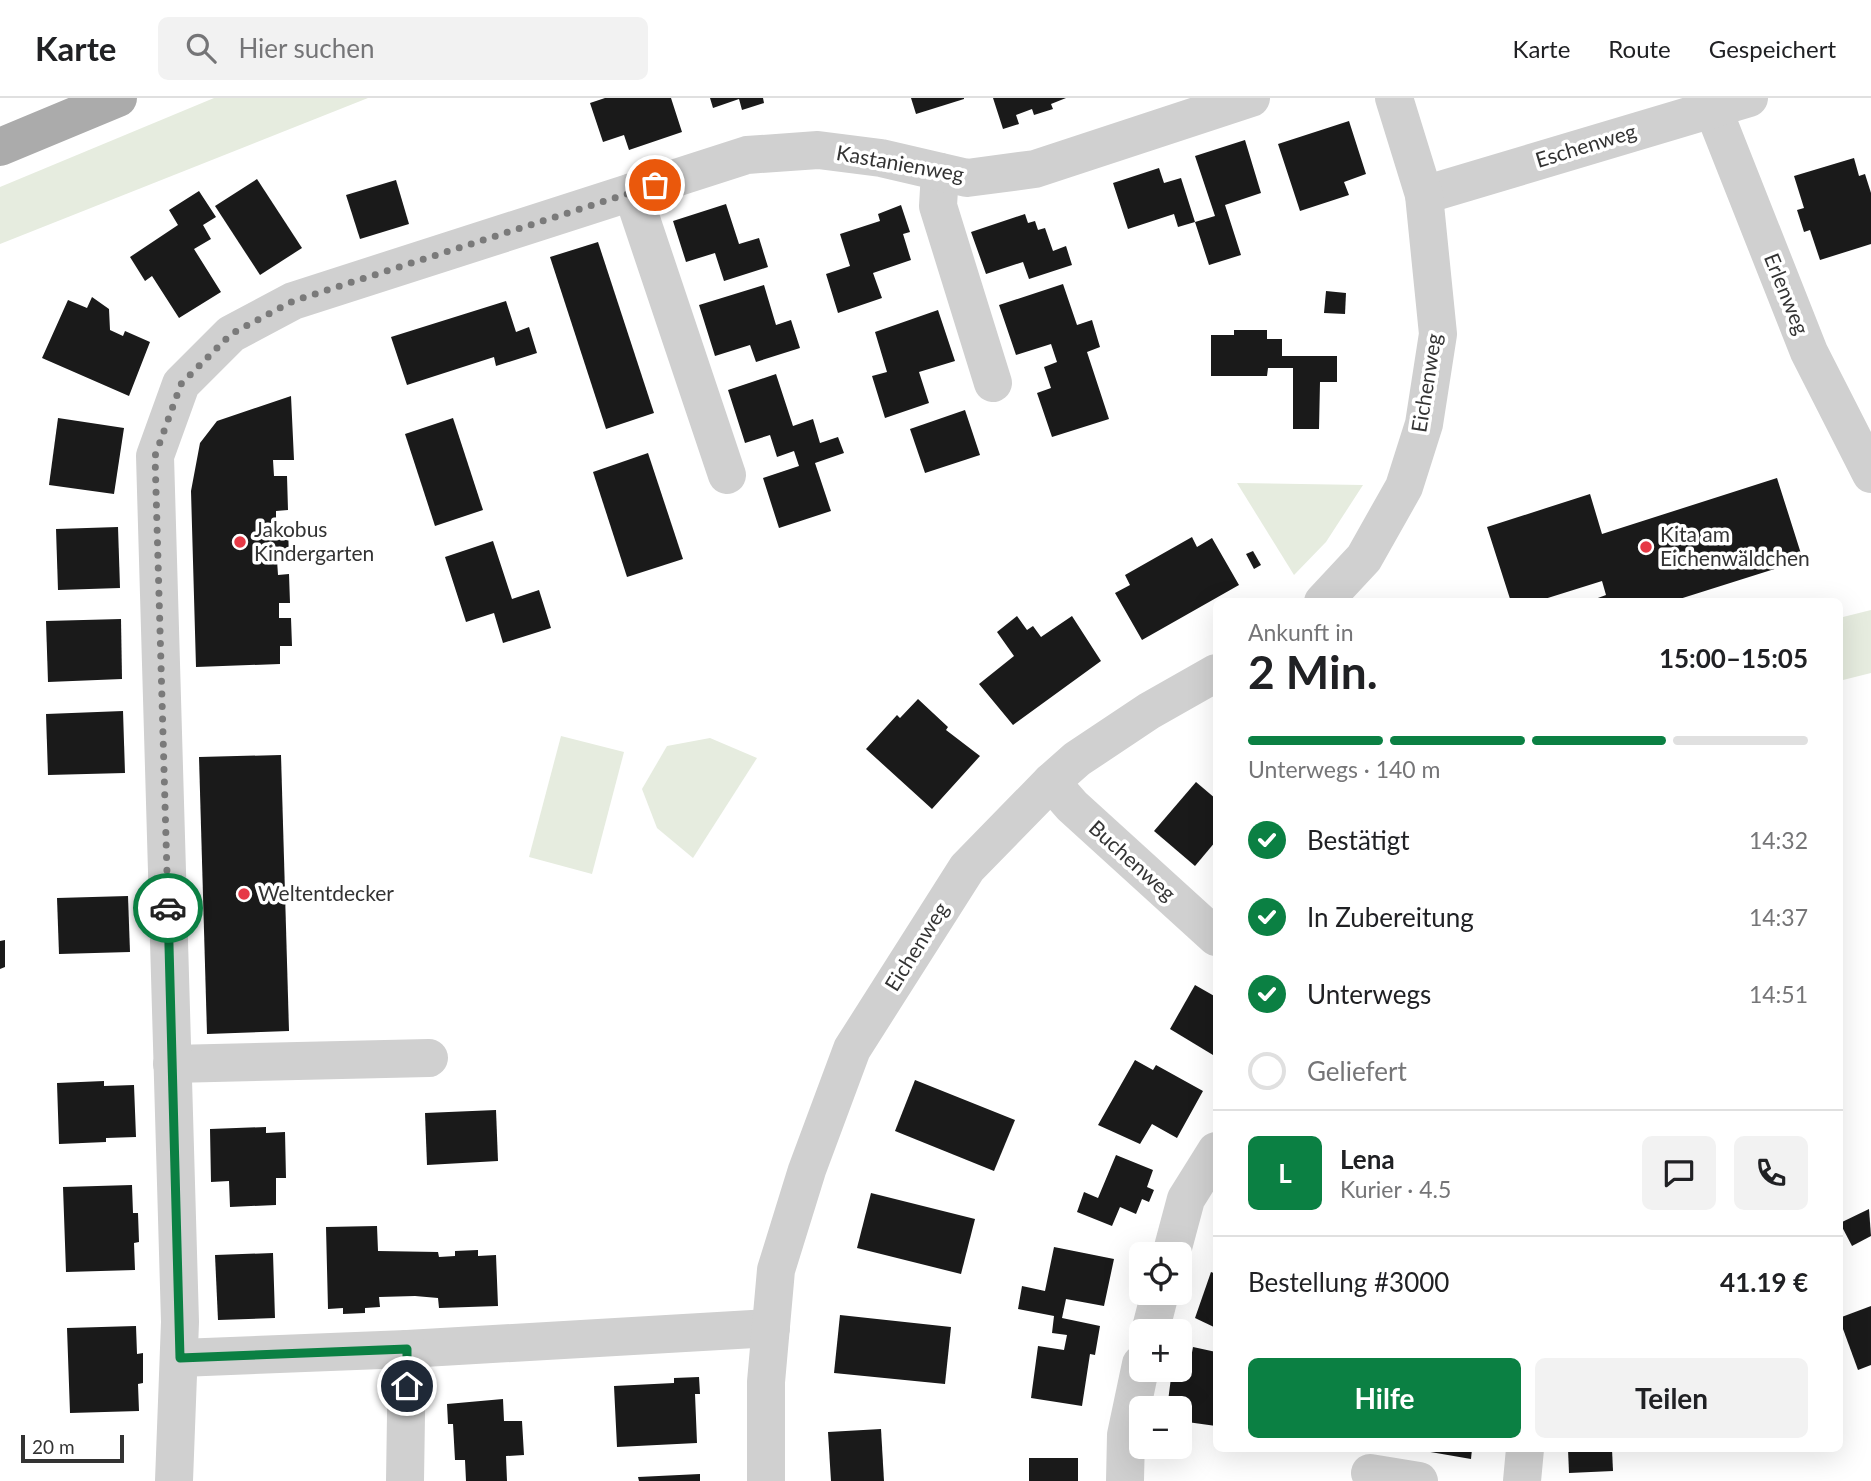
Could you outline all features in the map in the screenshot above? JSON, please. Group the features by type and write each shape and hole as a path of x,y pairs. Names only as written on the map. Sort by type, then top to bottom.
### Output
{"main road":[{"path":"0,147 118,98"}],"street":[{"name":"Kastanienweg","path":"174,1481 180,1358 155,456 181,384 231,334 293,301 747,155 818,150 881,158 967,178 1035,169 1251,98"},
{"name":"Eichenweg","path":"1327,598 1364,558 1404,487 1424,424 1438,334 1424,195 1394,98"},
{"name":"Eschenweg","path":"1424,195 1731,103"},
{"name":"Erlenweg","path":"1731,103 1809,352 1867,456"},
{"path":"940,172 938,206 993,383"},
{"path":"632,192 727,475"},
{"name":"Eichenweg","path":"766,1481 766,1382 776,1270 807,1170 852,1049 967,868 1077,759 1149,711 1213,675"},
{"name":"Buchenweg","path":"1051,782 1072,806 1213,934"},
{"path":"172,1063 429,1058"},
{"path":"1174,1242 1186,1199 1213,1156"},
{"path":"180,1358 407,1349 570,1337 771,1328"},
{"path":"405,1481 407,1349"},
{"path":"1125,1481 1126,1434 1137,1382"},
{"path":"1522,1481 1525,1452"},
{"path":"1370,1473 1419,1481"}],"shaded area":[{"path":"214,98 368,98 0,244 0,187"},
{"path":"1237,483 1363,485 1326,542 1294,575"},
{"path":"1871,610 1871,673 1843,680 1843,617"},
{"path":"561,736 624,752 592,874 529,857"},
{"path":"710,738 757,758 693,858 657,828 642,789 667,746"}],"building":[{"path":"605,98 671,98 682,132 629,150 624,135 603,142 590,103"},
{"path":"710,98 763,98 764,103 742,110 739,99 713,108"},
{"path":"911,98 964,98 964,99 916,114"},
{"path":"993,98 1066,98 1051,104 1053,109 1034,115 1032,109 1016,115 1019,124 1003,129"},
{"path":"1349,121 1366,174 1344,182 1349,195 1300,211 1278,144"},
{"path":"1245,140 1261,193 1225,205 1241,255 1209,265 1195,222 1215,216 1195,156"},
{"path":"1854,158 1859,176 1865,174 1871,193 1871,244 1820,260 1810,230 1804,232 1797,210 1804,208 1794,176"},
{"path":"1159,168 1164,183 1181,178 1195,222 1178,227 1174,214 1128,229 1113,183"},
{"path":"257,179 302,248 260,275 215,206"},
{"path":"396,180 409,224 360,239 346,195"},
{"path":"199,191 216,217 203,225 211,239 194,249 221,292 179,318 152,276 145,281 130,257 178,225 169,210"},
{"path":"726,204 739,244 759,238 768,267 724,281 715,253 686,262 673,221"},
{"path":"901,205 910,232 903,234 911,260 873,273 882,298 838,313 826,274 850,266 840,234 880,221 878,214"},
{"path":"1025,214 1028,223 1035,221 1038,230 1045,228 1053,251 1066,246 1072,265 1029,279 1023,262 986,274 971,232"},
{"path":"598,242 654,413 606,429 550,257"},
{"path":"1063,284 1077,325 1092,320 1100,347 1087,352 1109,419 1052,437 1037,393 1051,388 1044,367 1057,362 1051,344 1016,355 999,305"},
{"path":"764,285 776,325 791,320 800,348 756,362 750,345 715,356 699,305"},
{"path":"1326,291 1346,293 1345,314 1324,313"},
{"path":"92,297 109,309 110,330 123,336 125,331 150,342 129,396 42,358 68,300 87,308"},
{"path":"506,301 516,332 529,327 537,353 496,366 494,357 407,385 391,337"},
{"path":"938,310 955,361 919,372 929,403 885,418 872,376 887,372 875,332"},
{"path":"1234,330 1267,330 1267,339 1282,339 1282,356 1337,356 1337,382 1320,382 1319,429 1293,429 1293,368 1268,368 1267,376 1211,376 1211,335 1234,335"},
{"path":"776,374 793,426 813,419 820,443 838,437 844,453 815,463 831,511 779,528 763,478 799,466 794,451 777,457 770,435 745,443 728,390"},
{"name":"Jakobus Kindergarten","path":"291,396 294,460 273,460 274,476 287,476 288,510 276,511 276,525 288,525 289,560 277,560 278,575 289,574 290,603 279,603 279,618 291,618 292,646 280,646 280,664 196,667 191,491 200,443 217,421"},
{"path":"965,410 980,455 925,473 910,429"},
{"path":"58,418 124,428 114,494 49,485"},
{"path":"453,418 483,510 435,526 405,434"},
{"path":"648,453 683,559 627,577 593,472"},
{"name":"Kita am Eichenwäldchen","path":"1777,478 1803,560 1683,598 1598,598 1606,595 1602,581 1548,598 1510,598 1487,527 1590,494 1602,534"},
{"path":"118,527 120,588 58,590 56,529"},
{"path":"1192,537 1197,547 1212,538 1239,585 1142,640 1115,593 1130,585 1125,575"},
{"path":"493,541 512,599 539,590 551,628 503,643 494,613 466,622 445,557"},
{"path":"1253,551 1261,565 1254,569 1246,554"},
{"path":"1017,616 1027,630 1033,626 1041,637 1072,616 1101,661 1013,725 979,684 1014,656 997,632"},
{"path":"121,619 122,679 48,682 46,621"},
{"path":"918,699 948,727 946,730 980,756 932,809 866,749 897,715 900,718"},
{"path":"123,711 125,773 48,775 46,714"},
{"name":"Weltentdecker","path":"281,755 289,1031 207,1034 199,757"},
{"path":"1196,782 1213,796 1213,845 1195,866 1154,831"},
{"path":"128,896 130,952 59,954 57,898"},
{"path":"5,940 5,967 0,969 0,941"},
{"path":"1195,985 1213,995 1213,1055 1170,1029"},
{"path":"1135,1060 1153,1070 1156,1065 1203,1091 1177,1138 1152,1124 1140,1144 1098,1125"},
{"path":"915,1080 1015,1120 994,1171 895,1131"},
{"path":"104,1081 104,1086 134,1085 136,1137 106,1138 106,1142 59,1144 57,1083"},
{"path":"496,1110 498,1161 427,1165 425,1113"},
{"path":"266,1127 266,1133 285,1132 286,1178 276,1178 276,1205 230,1207 229,1181 211,1182 210,1129"},
{"path":"1116,1155 1153,1170 1147,1187 1154,1190 1149,1202 1142,1199 1136,1214 1120,1207 1112,1226 1077,1212 1084,1192 1098,1198"},
{"path":"132,1185 133,1213 138,1213 139,1242 134,1243 135,1270 66,1272 63,1187"},
{"path":"871,1193 975,1219 961,1274 857,1248"},
{"path":"1869,1209 1871,1236 1852,1246 1843,1229 1843,1222"},
{"path":"377,1226 378,1251 438,1252 439,1257 455,1256 455,1251 478,1250 478,1256 496,1255 498,1306 439,1308 438,1298 415,1296 379,1297 380,1307 365,1308 365,1313 343,1314 343,1308 328,1309 326,1227"},
{"path":"1054,1247 1114,1259 1104,1306 1066,1299 1062,1318 1100,1326 1095,1355 1090,1354 1082,1406 1031,1398 1038,1346 1064,1350 1067,1335 1052,1333 1054,1316 1018,1309 1022,1286 1045,1291"},
{"path":"273,1253 275,1318 218,1320 215,1255"},
{"path":"1211,1272 1213,1327 1195,1318"},
{"path":"1871,1306 1871,1365 1858,1370 1843,1329 1843,1316"},
{"path":"840,1315 951,1327 945,1384 834,1373"},
{"path":"136,1326 137,1354 143,1353 143,1383 138,1384 139,1411 70,1413 67,1328"},
{"path":"1193,1347 1213,1351 1213,1426 1192,1423 1192,1396 1169,1396 1170,1382 1192,1382"},
{"path":"699,1377 700,1394 695,1394 697,1443 617,1447 614,1386 674,1383 674,1378"},
{"path":"503,1399 504,1421 522,1421 524,1455 506,1456 507,1481 466,1481 465,1460 455,1460 453,1424 448,1424 447,1404"},
{"path":"881,1429 884,1481 831,1481 828,1432"},
{"path":"1430,1452 1472,1452 1471,1459"},
{"path":"1568,1452 1612,1452 1613,1471 1569,1473"},
{"path":"1029,1458 1078,1458 1078,1481 1029,1481"},
{"path":"700,1474 700,1481 639,1481 638,1477"}],"way so far":[{"path":"168,908 155,456 181,384 231,334 293,301 655,185"}],"place":[{"name":"Jakobus Kindergarten","path":"240,542"},
{"name":"Kita am Eichenwäldchen","path":"1646,547"},
{"name":"Weltentdecker","path":"244,894"}],"route":[{"path":"168,908 180,1358 407,1349 407,1386"}]}
